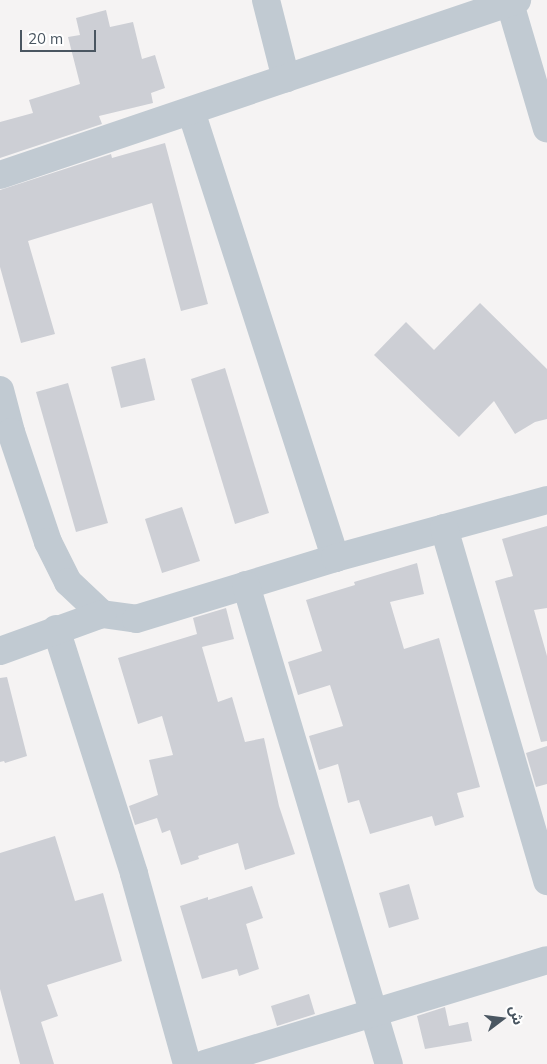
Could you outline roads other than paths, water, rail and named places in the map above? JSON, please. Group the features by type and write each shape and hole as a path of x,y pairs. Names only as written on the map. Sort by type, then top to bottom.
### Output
{"street":[{"path":"266,0 286,79"},
{"path":"0,175 512,1 547,129"},
{"path":"191,111 335,558"},
{"path":"0,390 6,434 48,542 68,582 102,614"},
{"path":"0,651 56,629 102,614 136,619 335,558 547,500"},
{"path":"444,528 547,882"},
{"path":"246,585 389,1064"},
{"path":"56,629 134,874 187,1064"},
{"path":"205,1064 375,1014 470,982 547,960"}]}
